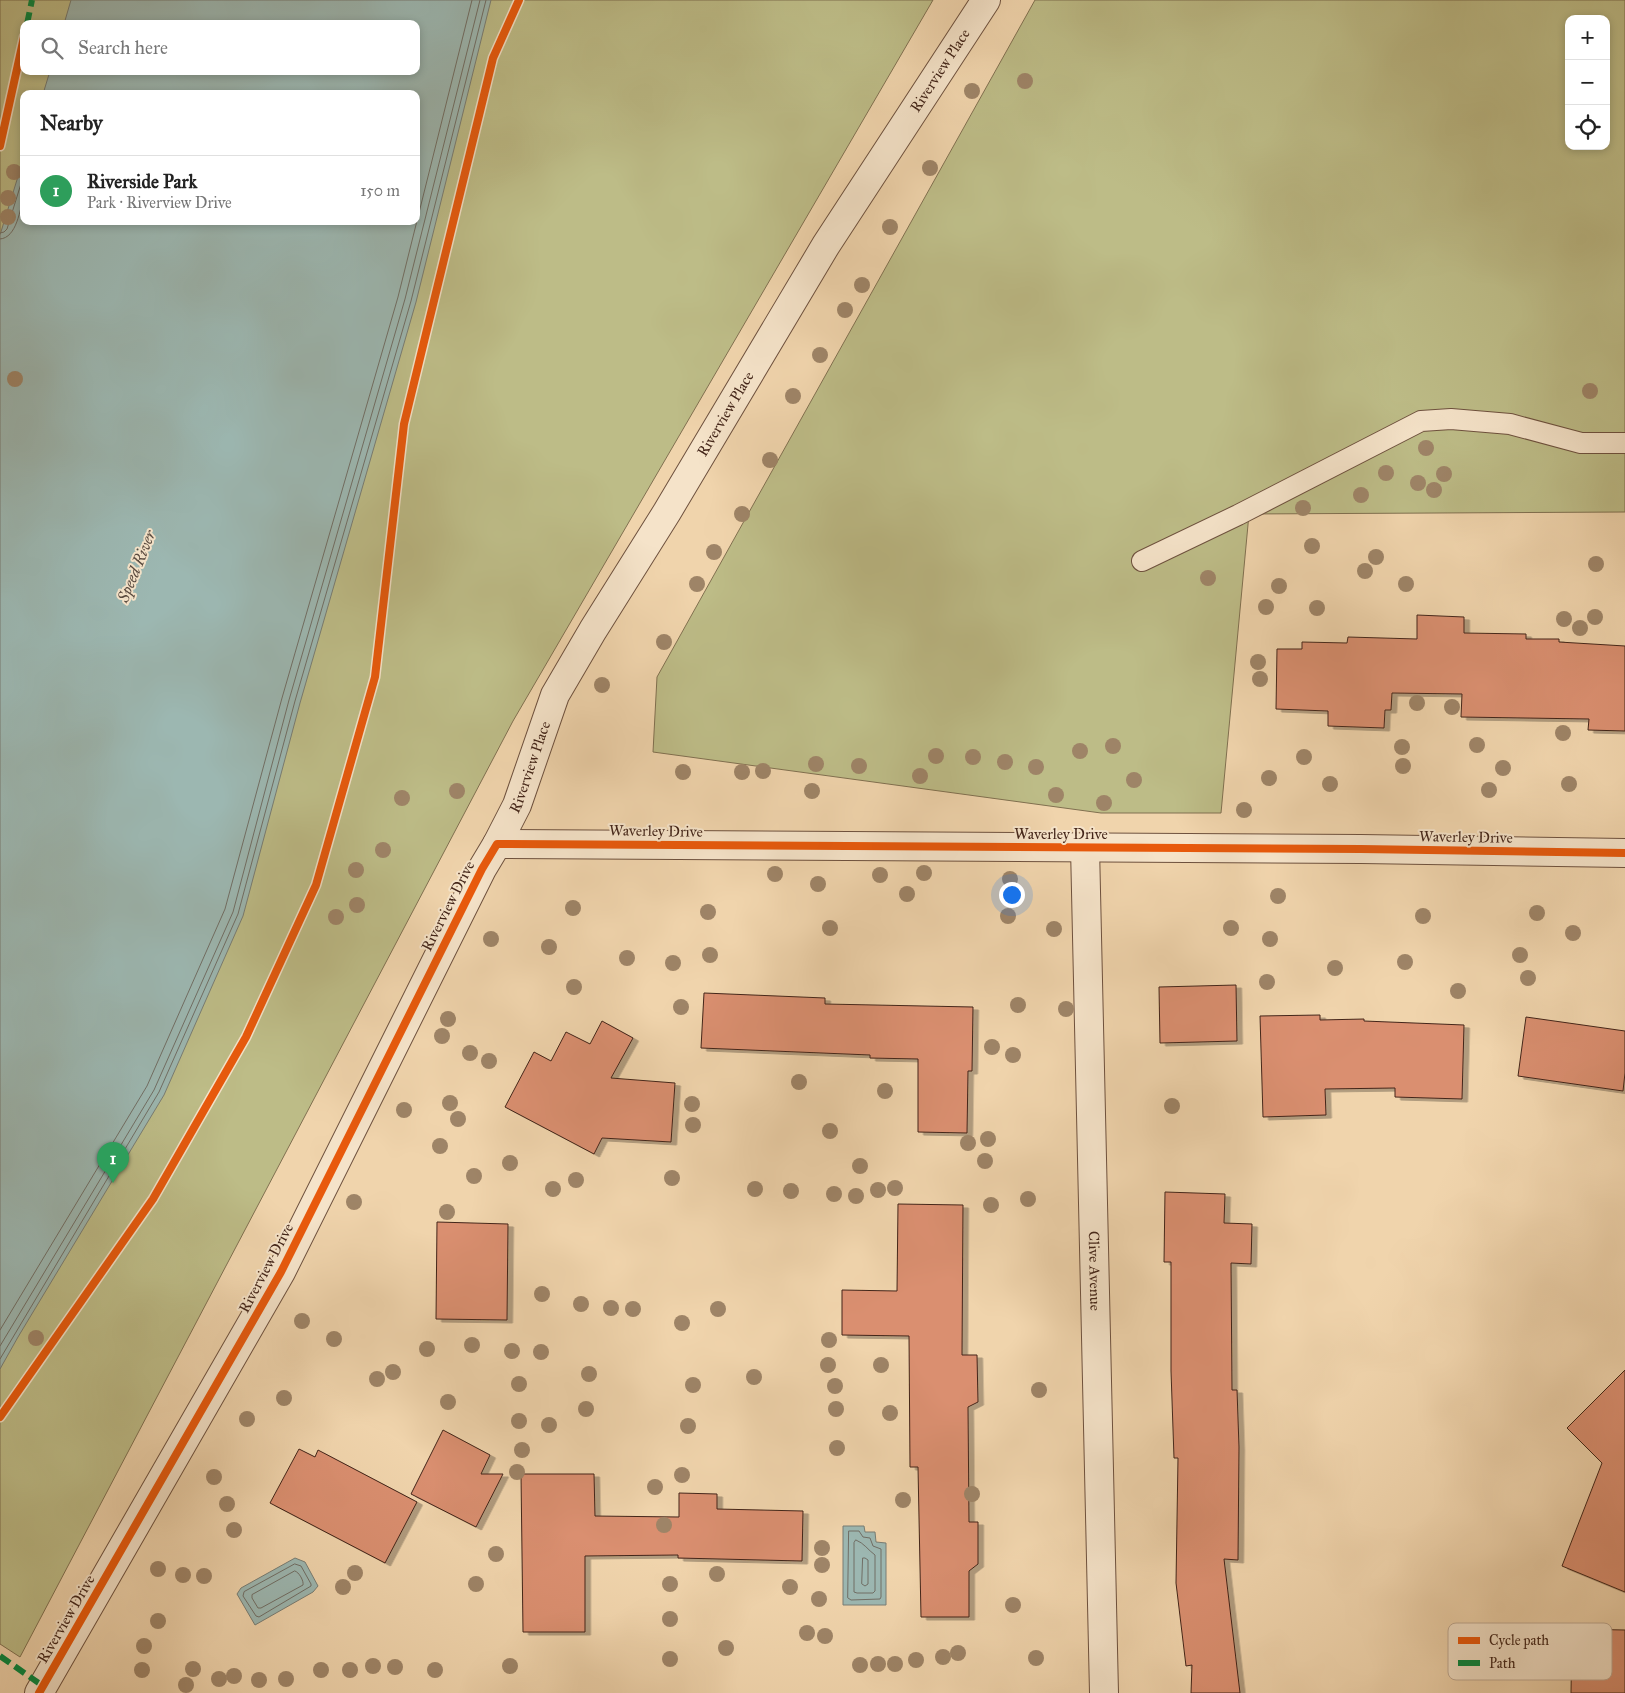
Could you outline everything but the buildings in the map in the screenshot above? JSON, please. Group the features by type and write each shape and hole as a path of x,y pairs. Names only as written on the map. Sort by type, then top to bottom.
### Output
{"street":[{"name":"Riverview Place","path":"496,844 517,805 555,695 592,630 667,512 826,245 986,0"},
{"name":"Waverley Drive","path":"496,844 1351,848 1625,853"},
{"name":"Riverview Drive","path":"39,1693 281,1272 496,844"},
{"name":"Clive Avenue","path":"1086,847 1104,1693"}],"lane":[{"path":"1142,561 1422,421 1451,419 1510,424 1581,443 1625,443"}],"shaded area":[{"path":"0,0 933,0 513,721 20,1657 0,1644"},
{"path":"1035,0 1625,0 1625,512 1249,514 1221,813 1101,813 653,752 657,677"}],"water":[{"name":"Speed River","path":"71,0 491,0 416,302 300,703 243,916 164,1095 0,1369 0,235 20,170 20,225 420,225 420,90 44,90 49,75 420,75 420,20 65,20"},
{"path":"843,1526 864,1526 865,1532 875,1532 876,1542 886,1543 886,1605 843,1605"},
{"path":"295,1558 305,1562 318,1586 313,1592 255,1625 237,1594 241,1588"}],"marked path":[{"path":"28,20 32,0"},
{"path":"0,1656 43,1686"}],"cycle path":[{"path":"0,1417 153,1199 246,1037 316,885 375,677 404,424 493,58 519,0"},
{"path":"0,146 20,55"},
{"path":"39,1693 281,1272 482,869 497,844 1361,849 1625,853"}],"place":[{"name":"Riverside Park","path":"113,1183"}]}
